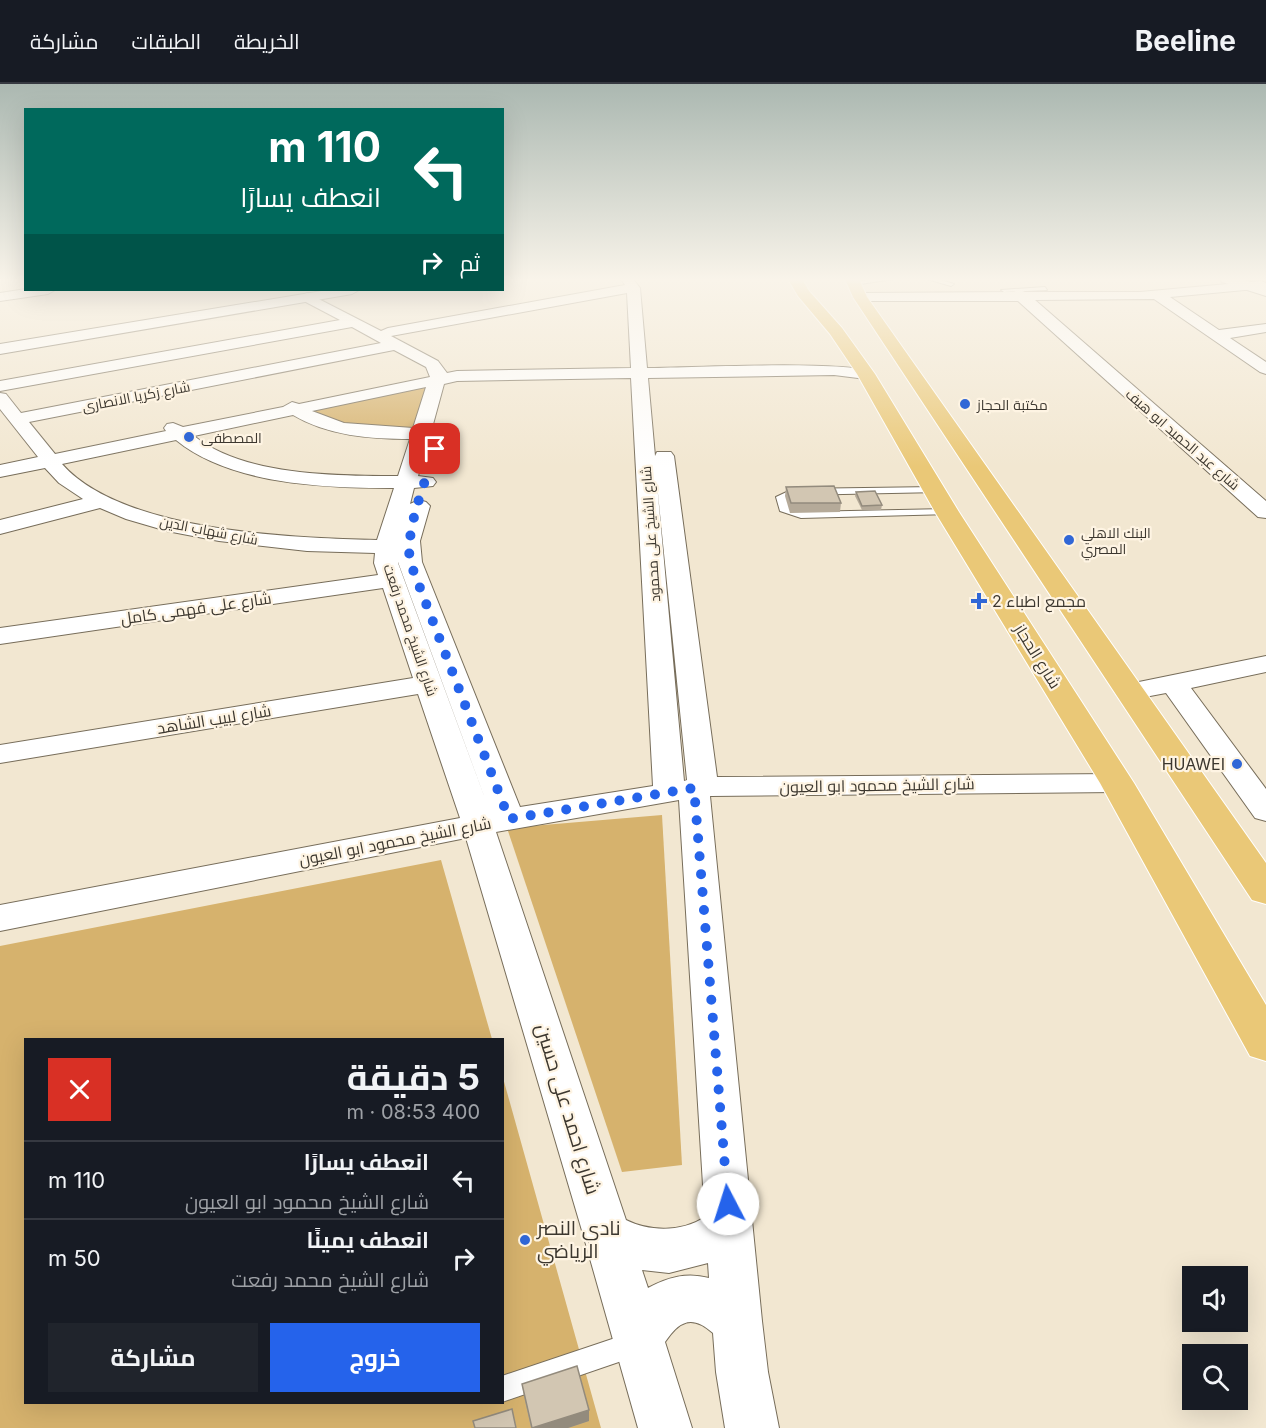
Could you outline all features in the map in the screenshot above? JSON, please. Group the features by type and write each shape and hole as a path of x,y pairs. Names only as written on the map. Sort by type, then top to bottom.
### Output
{"main road":[{"path":"0,349 43,342"},
{"name":"شارع الحجاز","path":"858,342 862,368 941,501 1117,783 1266,1044"},
{"name":"شارع الحجاز","path":"880,342 1129,692 1266,891"}],"street":[{"path":"0,386 245,342"},
{"name":"شارع زكريا الانصارى","path":"17,419 375,342"},
{"path":"398,342 448,375"},
{"name":"شارع الشيخ على محمود","path":"642,342 688,789"},
{"name":"شارع عبد الحميد ابو هيف","path":"1072,342 1266,512"},
{"path":"1226,342 1266,369"},
{"path":"0,465 47,458 448,375 862,368"},
{"name":"شارع الشيخ على محمود","path":"646,371 688,789"},
{"name":"شارع الشيخ محمد رفعت","path":"448,375 416,483 386,547 386,563 429,684 494,822"},
{"name":"شارع شهاب الدين","path":"0,398 47,458 75,486 102,501 163,523 232,537 288,543 386,547"},
{"path":"291,407 319,420 345,427 376,431 431,433"},
{"path":"175,431 205,452 225,460 275,473 337,481 416,483"},
{"path":"0,471 47,458"},
{"name":"شارع الشيخ محمد رفعت","path":"416,483 409,541 410,562 494,822"},
{"path":"0,527 102,501"},
{"name":"شارع على فهمى كامل","path":"0,636 392,580"},
{"path":"1129,692 1266,664"},
{"name":"شارع لبيب الشاهد","path":"0,754 429,684"},
{"path":"1174,684 1266,811"},
{"name":"شارع الشيخ محمود ابو العيون","path":"0,918 494,822 688,789 1117,783"},
{"path":"688,789 742,1372 752,1428"},
{"name":"شارع احمد على حسين","path":"494,822 607,1234 665,1428"},
{"path":"607,1234 639,1249 677,1251 714,1239 729,1227"},
{"path":"639,1343 644,1327 652,1314 665,1304 680,1298 696,1297 712,1301 726,1309 737,1321"}],"lane":[{"path":"848,491 858,513"},
{"path":"877,491 941,501 889,513 794,514 784,509 781,497 793,492 877,491"},
{"path":"877,491 889,513"},
{"path":"504,1388 639,1343"}],"shaded area":[{"path":"439,378 422,433 354,429 294,409"},
{"path":"662,815 682,1165 622,1172 507,828"},
{"name":"نادي النصر الرياضي","path":"441,860 492,1038 24,1038 24,1404 504,1404 504,1082 601,1428 0,1428 0,946"}],"building":[{"path":"834,486 841,503 791,503 786,487"},
{"path":"875,491 882,505 862,506 856,492"},
{"path":"577,1366 589,1410 532,1428 522,1384"},
{"path":"512,1409 516,1428 475,1428 473,1421"}],"place":[{"name":"مكتبة الحجاز","path":"965,404"},
{"name":"المصطفى","path":"189,437"},
{"name":"البنك الاهلي المصري","path":"1069,540"},
{"name":"مجمع اطباء 2","path":"979,601"},
{"name":"HUAWEI","path":"1237,764"},
{"name":"نادي النصر الرياضي","path":"525,1240"}],"route":[{"path":"435,449 411,531 410,562 509,819 694,788 728,1204"}]}
